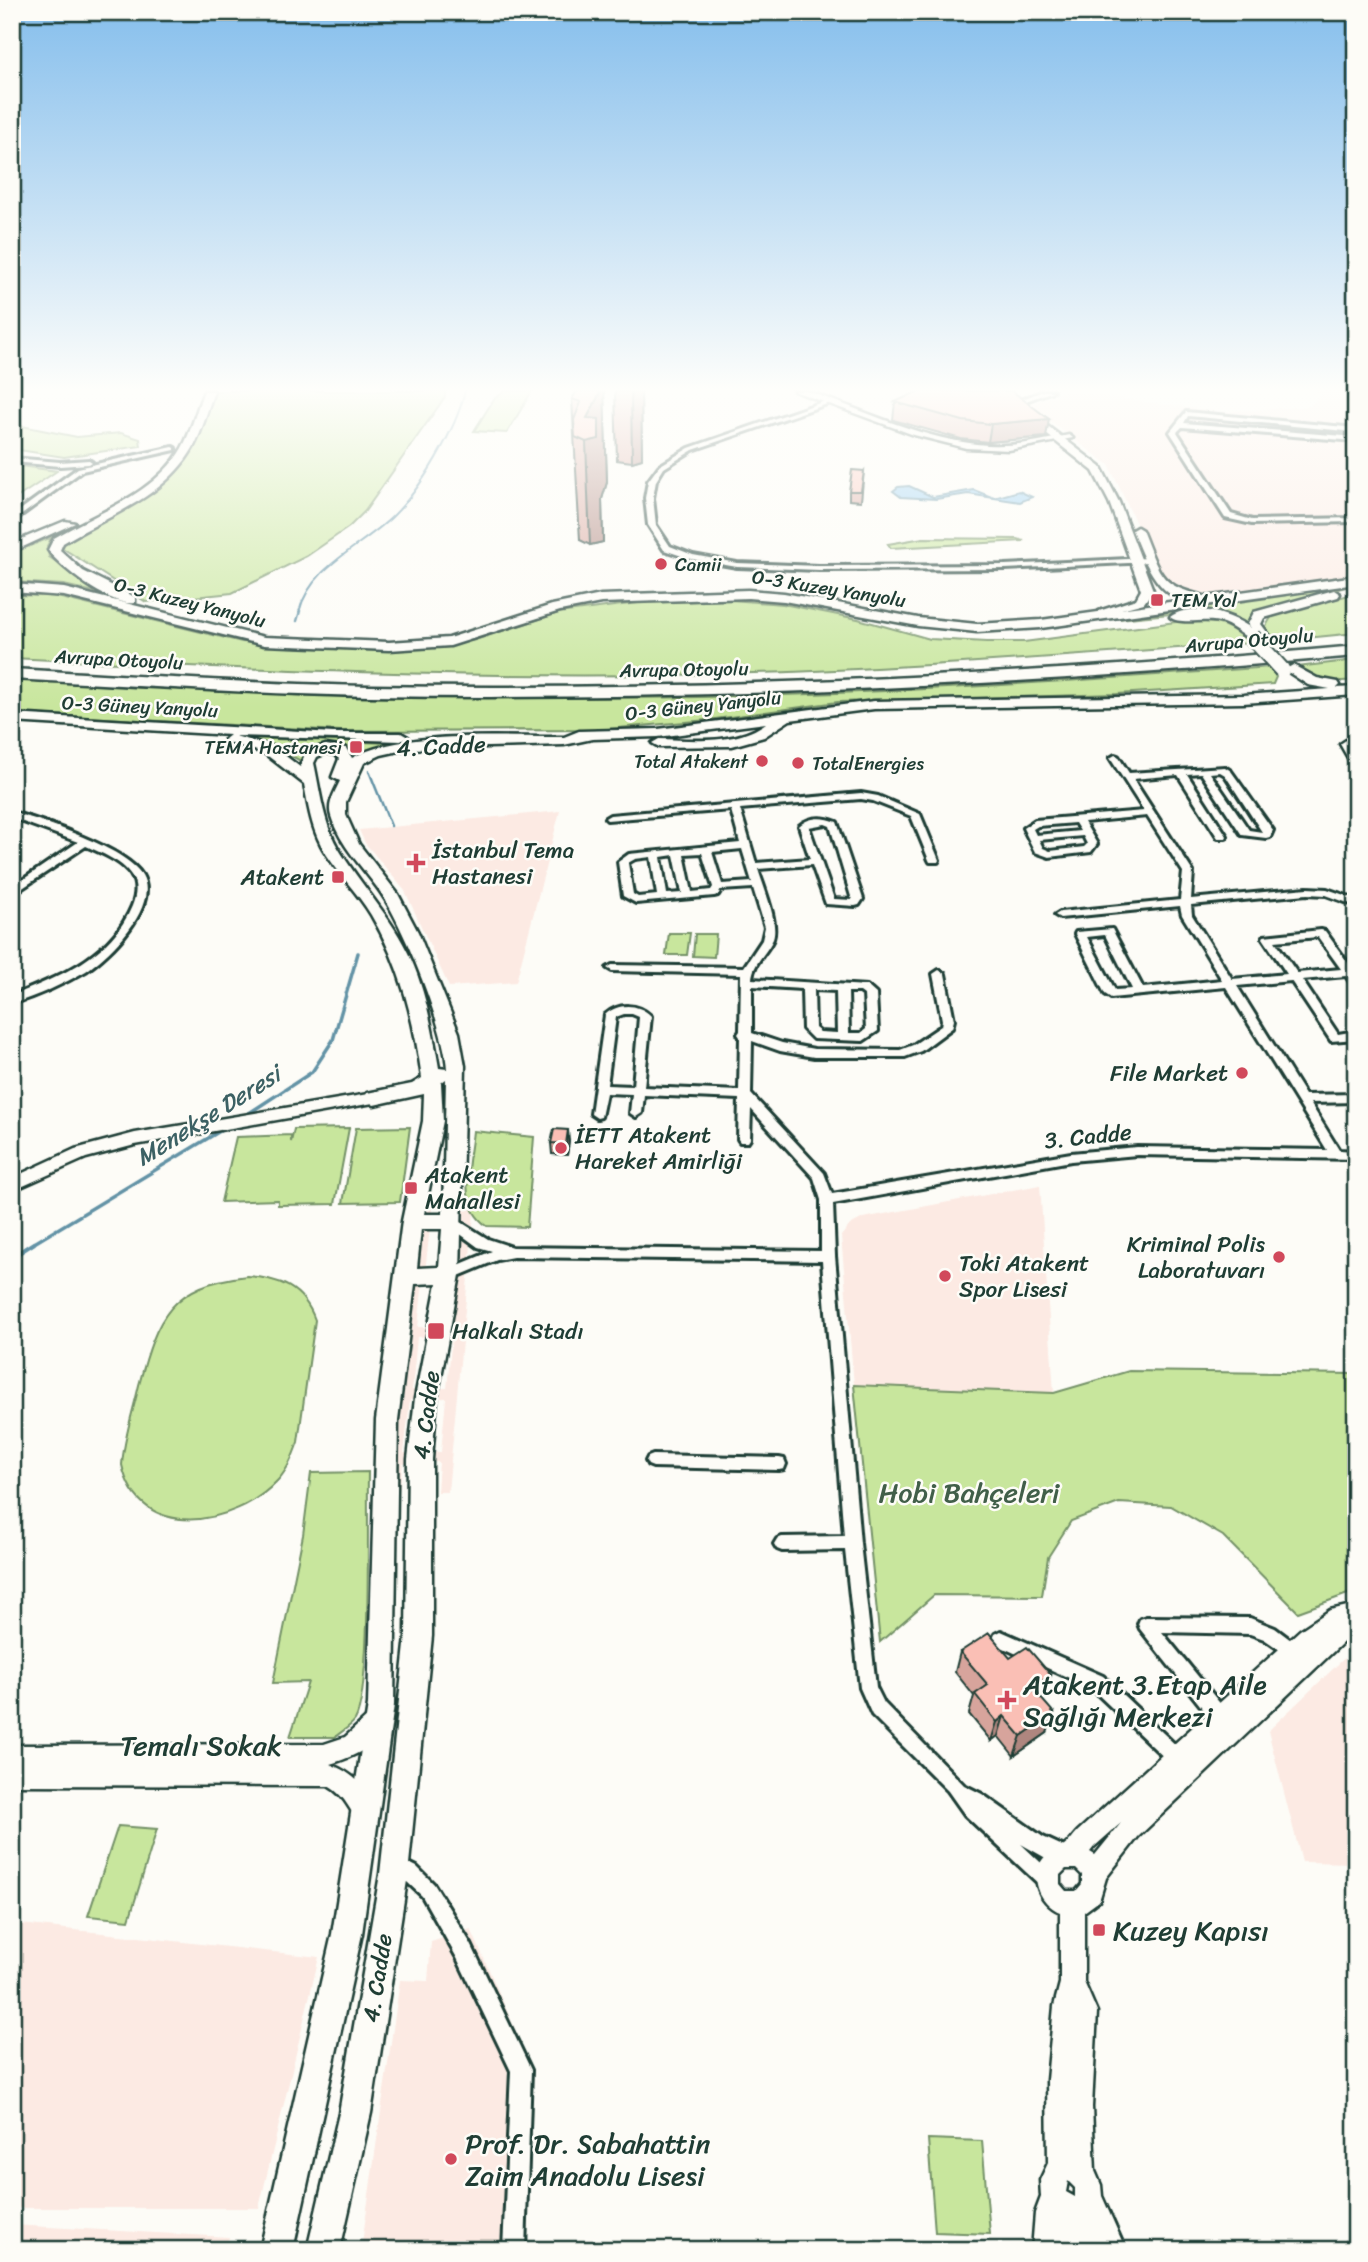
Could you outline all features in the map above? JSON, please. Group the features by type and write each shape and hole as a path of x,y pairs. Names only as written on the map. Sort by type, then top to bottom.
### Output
{"highway":[{"name":"Avrupa Otoyolu","path":"12,664 326,680 710,680 1017,668 1356,642"},
{"name":"Avrupa Otoyolu","path":"12,674 358,690 754,689 1034,677 1356,651"}],"main road":[{"path":"12,548 122,497"},
{"path":"138,497 69,533 58,541 54,550 58,557 76,571 167,618"},
{"path":"1087,617 1127,608 1146,596 1147,586 1110,497"},
{"path":"1121,497 1149,560 1168,591 1186,599 1209,600"},
{"name":"O-3 Kuzey Yanyolu","path":"12,588 64,592 264,641 389,646 450,642 557,608 601,599 738,594 818,603 918,622 977,628 1087,617 1356,580"},
{"path":"1258,637 1254,624 1259,614 1356,588"},
{"path":"818,603 950,632 1045,632 1208,615 1236,623 1258,637 1288,670 1313,682 1356,685"},
{"path":"1088,702 1267,691 1284,683 1288,670"},
{"name":"O-3 Güney Yanyolu","path":"12,718 333,737 610,734 653,742 720,741 755,736 775,722 796,714 874,705 1243,699 1356,691"},
{"path":"74,721 241,740 269,750 311,782"},
{"name":"4. Cadde","path":"323,2250 355,2113 394,1874 419,1636 420,1459 426,1398 449,1275 457,1106 455,1053 442,1007 410,932 390,894 352,845 338,815 338,802 358,761 383,749 408,745 565,741 591,735"},
{"path":"311,782 307,763 311,754 326,749 341,751 346,759 338,783 338,802"},
{"name":"4. Cadde","path":"276,2250 347,1934 379,1718 385,1636 383,1578 387,1420 412,1221 433,1121 433,1082 428,1054 415,994 403,960 378,913 330,847 320,825 311,782"},
{"path":"374,1098 417,1089 433,1082 451,1063 455,1053"},
{"path":"374,1098 407,1086 418,1077 428,1054"},
{"path":"374,1098 409,1100 420,1106 433,1121"},
{"path":"412,1221 453,1222"},
{"path":"405,1276 449,1275"}],"street":[{"path":"12,520 43,497"},
{"path":"649,497 652,525 667,548 691,557 737,565 819,568 1006,567 1135,558 1149,560"},
{"path":"1215,497 1228,516 1234,520 1356,520"},
{"path":"1346,744 1356,762"},
{"path":"1115,758 1188,872 1185,903 1187,915 1336,1154"},
{"path":"1129,776 1222,769 1228,773 1268,830 1266,835 1246,833 1204,771"},
{"path":"1181,772 1222,836"},
{"path":"610,818 861,796 875,798 915,814 934,860"},
{"path":"12,808 25,819"},
{"path":"735,808 770,927 747,977 744,1139"},
{"path":"1078,819 1092,844 1087,850 1049,854 1039,850 1028,828 1035,823 1078,819 1152,813"},
{"path":"12,815 127,863 139,877 141,887 135,912 115,939 82,968 12,1000"},
{"path":"825,821 834,824 858,899 855,903 830,902 816,862 804,826 810,822 825,821"},
{"path":"1033,838 1086,833"},
{"path":"12,892 83,843"},
{"path":"718,887 714,893 636,900 628,896 623,862 633,856 746,846"},
{"path":"706,849 718,887"},
{"path":"678,852 688,896"},
{"path":"655,854 663,898"},
{"path":"751,866 816,862"},
{"path":"718,887 758,885"},
{"path":"1059,915 1307,891 1327,892 1356,903"},
{"path":"1139,991 1108,931 1080,934 1111,994 1294,977 1352,977"},
{"path":"1352,977 1321,933 1268,938 1335,1038 1356,1035"},
{"path":"611,968 747,977 808,988 863,989 870,995 872,1031 863,1037 817,1036 809,1029 808,988"},
{"path":"744,1034 780,1047 824,1053 901,1054 917,1048 946,1028 948,1020 939,974"},
{"path":"842,988 843,1036"},
{"path":"597,1114 611,1015 620,1009 638,1010 645,1016 636,1113"},
{"path":"824,1036 824,1053"},
{"path":"601,1089 745,1095 820,1176 827,1200 828,1256 852,1543 868,1688 878,1709 959,1791 971,1809 1049,1881 1056,1895 1072,1904 1084,1902 1090,1897 1094,1885 1093,1876 1085,1863 1029,1841 978,1801 959,1791"},
{"path":"12,1185 81,1153 135,1139 374,1098"},
{"path":"1302,1099 1356,1098"},
{"name":"3. Cadde","path":"827,1200 1084,1156 1137,1151 1356,1155"},
{"path":"453,1222 483,1243 513,1252"},
{"path":"449,1275 495,1255 513,1252 828,1256"},
{"path":"653,1461 779,1464"},
{"path":"782,1544 852,1543"},
{"path":"1049,1881 1053,1862 1068,1856 1086,1839 1184,1765 1356,1614"},
{"path":"1227,1725 1293,1651 1321,1625 1356,1614"},
{"path":"1227,1725 1146,1623 1250,1626 1269,1633 1293,1651"},
{"path":"1001,1639 1097,1682 1184,1765"},
{"path":"12,1756 324,1755 344,1750 363,1738 379,1718"},
{"path":"1093,1876 1184,1765"},
{"name":"Temalı Sokak","path":"12,1774 328,1775 351,1787 360,1799 365,1818"},
{"path":"394,1874 411,1873 428,1890 464,1951 521,2070 514,2250"},
{"path":"1067,2250 1073,2233 1073,2193 1085,2012 1072,1983 1072,1904"},
{"path":"1045,2250 1048,2213 1073,2193"},
{"path":"1073,2193 1097,2250"},
{"path":"1073,2193 1113,2250"}],"shaded area":[{"path":"1124,497 1356,497 1356,577 1201,597 1165,586"},
{"path":"560,811 516,982 449,987 405,891 365,843 359,830"},
{"name":"Toki Atakent Spor Lisesi","path":"1040,1185 1054,1393 854,1385 841,1236 850,1225 863,1218"},
{"path":"433,1202 431,1218 442,1219 444,1207 453,1218 463,1218 465,1202 475,1202 448,1492 437,1492 439,1462 403,1463 399,1492 387,1492 423,1203","holes":["462,1226 458,1271 425,1272 430,1227 451,1230","457,1280 453,1327 418,1327 423,1281","452,1336 447,1388 412,1390 417,1337","446,1398 441,1452 404,1453 410,1400"]},
{"path":"1356,1647 1356,1863 1302,1862 1268,1731"},
{"path":"12,1923 319,1957 259,2208 12,2208"},
{"name":"Prof. Dr. Sabahattin Zaim Anadolu Lisesi","path":"471,1929 532,2068 526,2250 361,2250 400,1980 428,1981 431,1942"},
{"path":"12,2225 229,2237 225,2250 12,2250"}],"green space":[{"path":"145,497 375,497 349,527 307,556 232,593 146,602 61,547 71,537"},
{"path":"52,537 47,546 49,557 107,595 64,585 12,582 12,553"},
{"path":"923,538 1024,541 891,548 888,544"},
{"path":"1356,584 1260,611 1250,617 1247,626 1199,614 1119,619"},
{"path":"1356,593 1356,633 1276,641 1264,629 1272,616"},
{"path":"12,595 53,596 242,642 399,649 439,647 475,640 558,613 638,603 731,600 783,604 858,619 930,639 1024,642 1191,620 1223,625 1249,643 923,666 714,674 413,674 212,667 12,658"},
{"path":"1356,660 1356,680 1317,680 1297,667"},
{"path":"1271,667 1276,677 1273,684 1117,694 838,702 708,720 596,730 340,731 12,713 12,680 380,695 685,697 936,688"},
{"path":"244,738 391,743 353,760 355,750 349,747 323,747 304,754 301,761 271,745"},
{"path":"669,933 690,933 687,955 666,955"},
{"path":"695,934 716,934 714,957 693,956"},
{"path":"410,1127 400,1202 343,1203 356,1128"},
{"path":"349,1128 335,1204 278,1205 278,1200 221,1202 236,1137 291,1135 291,1142 294,1129"},
{"path":"473,1131 534,1137 527,1227 487,1226 471,1207 467,1183"},
{"path":"247,1276 269,1279 288,1286 304,1299 315,1320 298,1442 282,1476 260,1496 238,1508 214,1516 190,1519 167,1516 148,1507 132,1490 122,1465 146,1361 161,1323 171,1308 184,1297 200,1287 221,1280"},
{"name":"Hobi Bahçeleri","path":"1129,1371 1356,1374 1356,1591 1298,1612 1223,1536 1171,1506 1119,1503 1071,1521 1048,1557 1042,1596 934,1595 880,1642 854,1385 1054,1393"},
{"path":"368,1472 366,1640 364,1675 355,1720 335,1737 290,1737 308,1682 273,1683 303,1535 311,1473"},
{"path":"118,1826 157,1829 129,1920 88,1916"},
{"path":"928,2139 982,2141 990,2234 935,2232"}],"water":[{"path":"900,497 952,497 936,499"},
{"path":"1032,497 1020,502 994,498"}],"building":[{"path":"554,1129 568,1130 566,1144 551,1143"},
{"path":"989,1633 1010,1658 1027,1647 1051,1675 1032,1688 1054,1713 1021,1736 1004,1716 997,1722 975,1694 988,1685 960,1652"}],"waterway":[{"name":"Menekşe Deresi","path":"299,612 305,596 325,570 380,528 410,497"},
{"name":"Menekşe Deresi","path":"297,621 300,611"},
{"name":"Menekşe Deresi","path":"369,771 391,826"},
{"name":"Menekşe Deresi","path":"243,1117 312,1072 333,1040 358,953"},
{"name":"Menekşe Deresi","path":"31,1245 225,1128"},
{"name":"Menekşe Deresi","path":"12,1257 34,1243"}],"place":[{"name":"Camii","path":"661,564"},
{"name":"TEM Yol","path":"1157,600"},
{"name":"TEMA Hastanesi","path":"356,747"},
{"name":"Total Atakent","path":"762,761"},
{"name":"TotalEnergies","path":"798,763"},
{"name":"İstanbul Tema Hastanesi","path":"416,863"},
{"name":"Atakent","path":"338,877"},
{"name":"File Market","path":"1242,1073"},
{"name":"İETT Atakent Hareket Amirliği","path":"561,1148"},
{"name":"Atakent Mahallesi","path":"411,1188"},
{"name":"Kriminal Polis Laboratuvarı","path":"1279,1257"},
{"name":"Toki Atakent Spor Lisesi","path":"945,1276"},
{"name":"Halkalı Stadı","path":"436,1331"},
{"name":"Atakent 3.Etap Aile Sağlığı Merkezi","path":"1007,1700"},
{"name":"Kuzey Kapısı","path":"1099,1930"},
{"name":"Prof. Dr. Sabahattin Zaim Anadolu Lisesi","path":"451,2159"}]}
